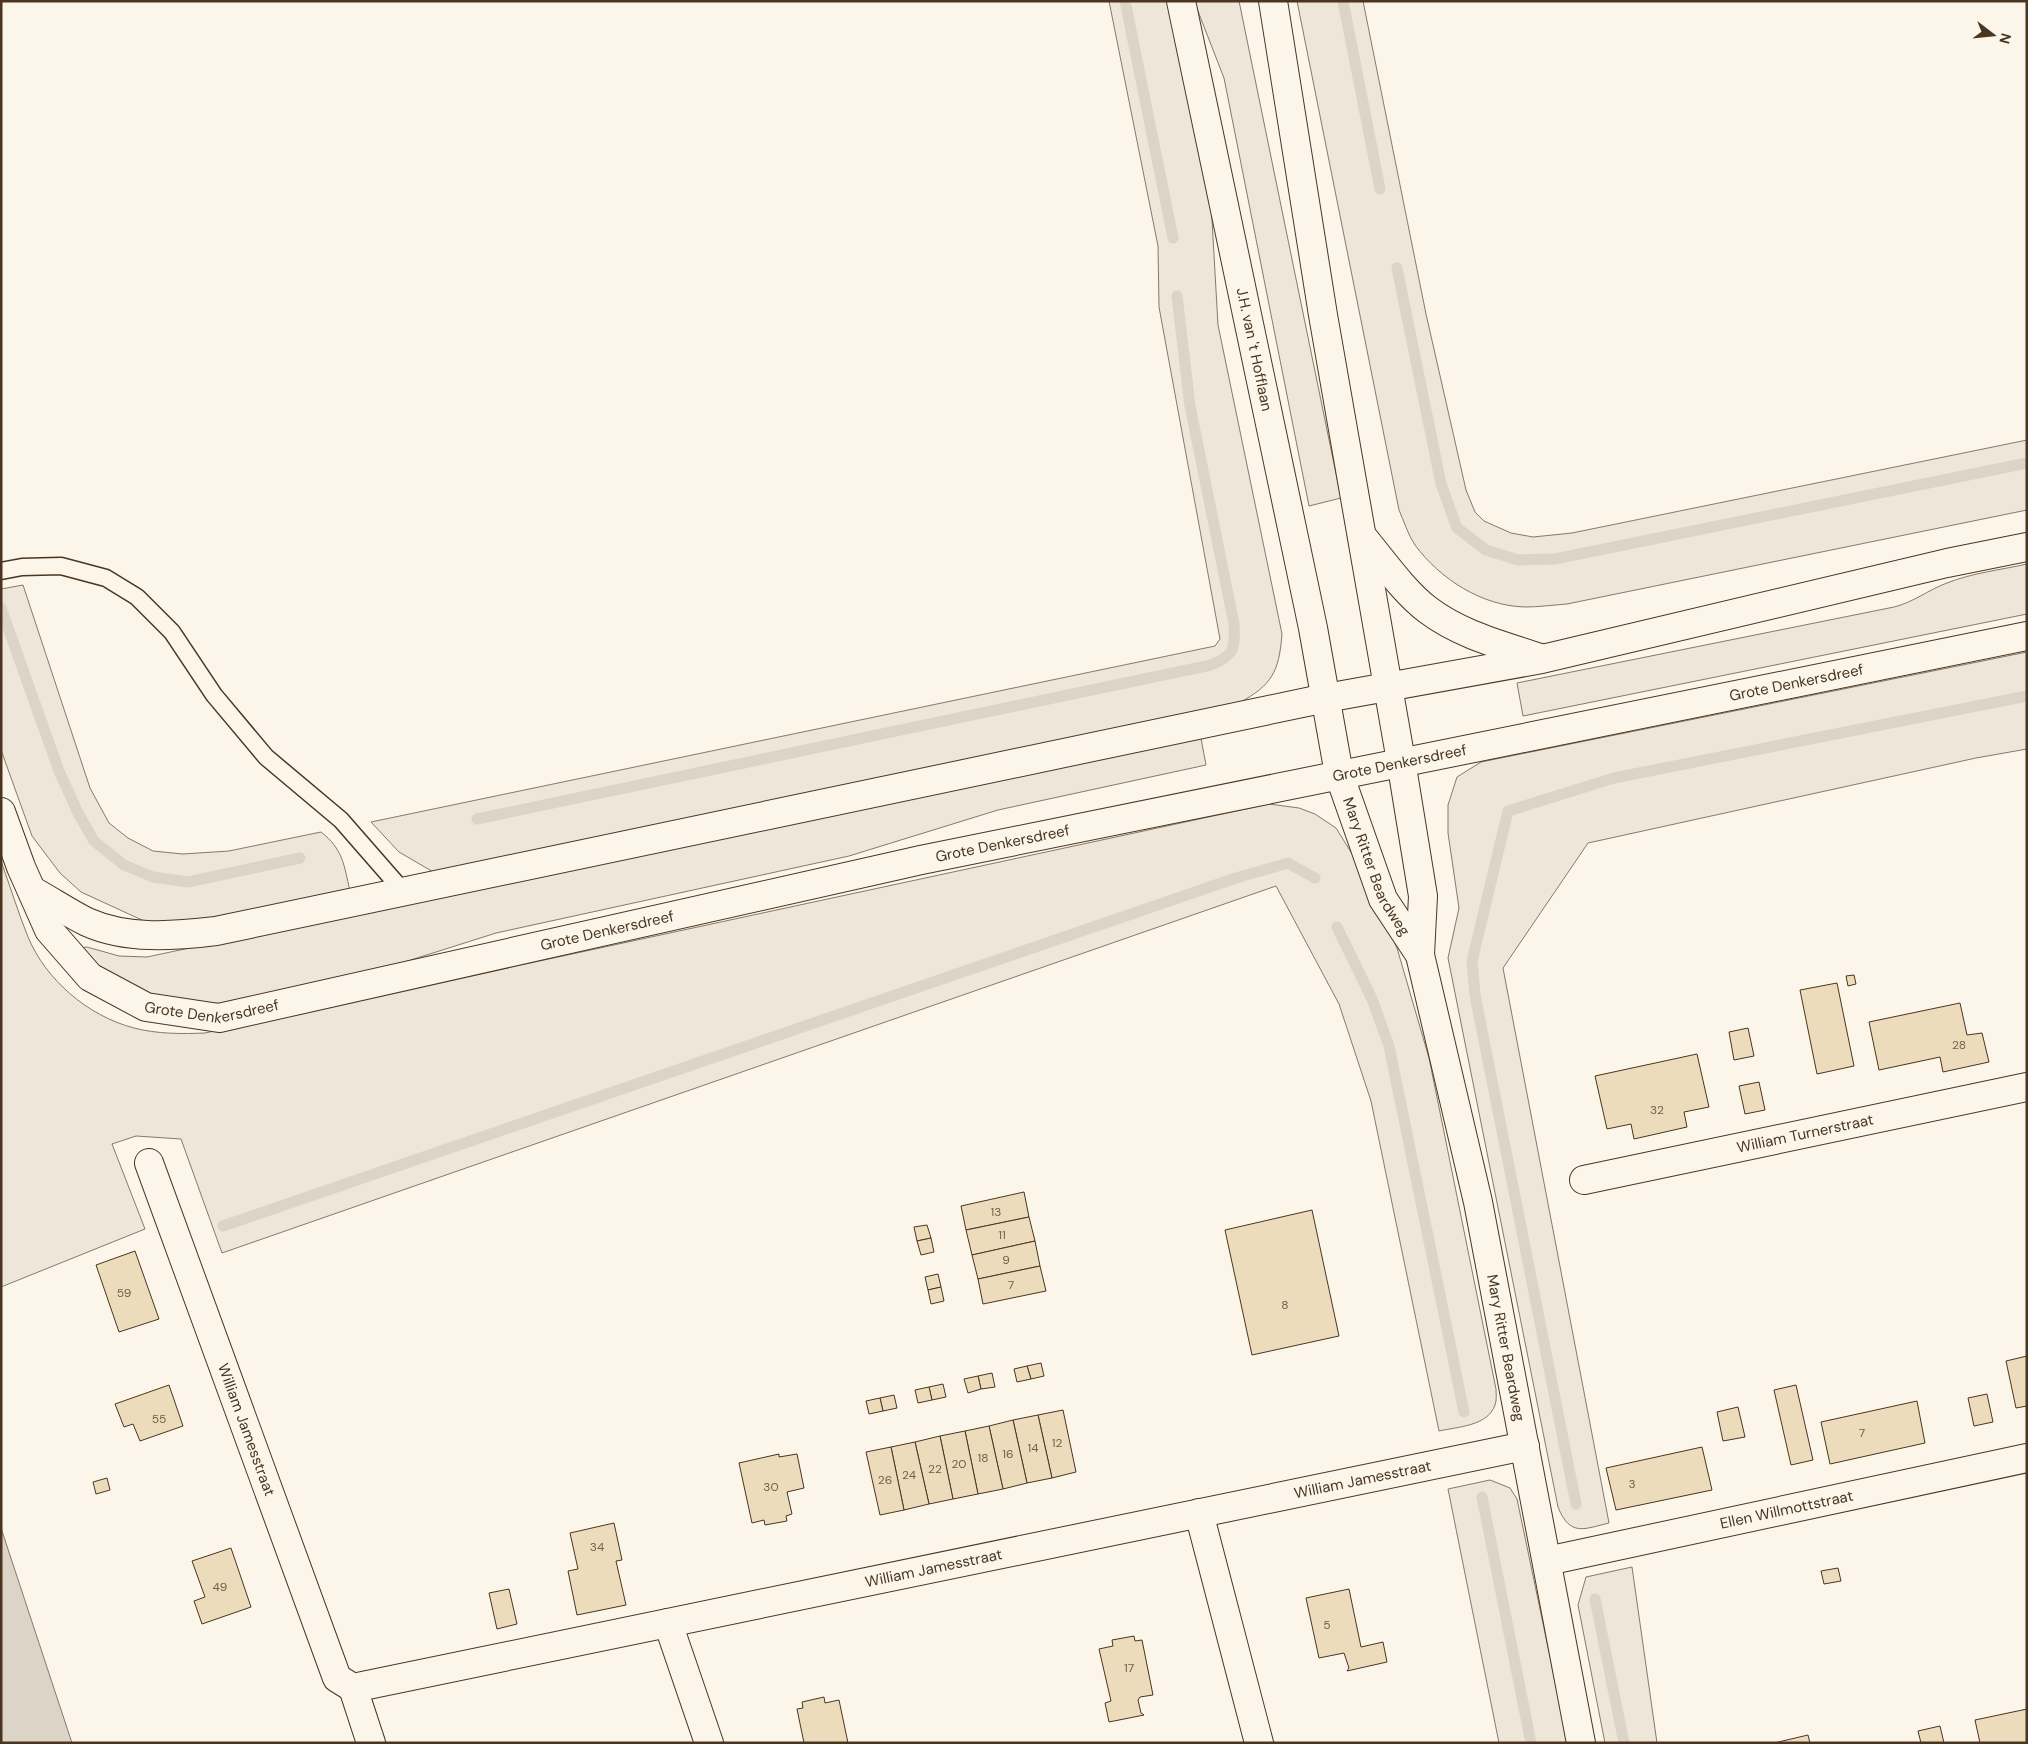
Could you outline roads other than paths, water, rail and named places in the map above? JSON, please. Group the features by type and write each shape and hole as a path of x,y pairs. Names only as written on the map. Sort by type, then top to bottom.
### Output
{"street":[{"name":"J.H. van 't Hofflaan","path":"1181,1 1326,698 1339,774"},
{"path":"1273,1 1323,315 1388,686"},
{"path":"1361,534 1397,578 1428,610 1473,636 1542,658"},
{"path":"33,892 88,922 131,934 173,936 216,931 1326,698 1542,658 1948,563 2027,547"},
{"name":"Grote Denkersdreef","path":"1,812 21,867 49,930 90,977 146,1007 219,1018 921,860 2027,636"},
{"name":"Mary Ritter Beardweg","path":"1388,686 1423,896 1420,955 1478,1202 1548,1561 1581,1743"},
{"name":"Mary Ritter Beardweg","path":"1339,774 1383,899 1420,955"},
{"name":"William Turnerstraat","path":"1584,1180 2027,1087"},
{"name":"William Jamesstraat","path":"149,1163 337,1678 354,1688 1525,1446"},
{"name":"Ellen Willmottstraat","path":"1548,1561 2027,1458"},
{"path":"1199,1513 1259,1743"},
{"path":"668,1623 709,1743"},
{"path":"354,1688 371,1743"}],"lane":[{"path":"1,571 22,567 61,566 106,578 137,597 172,632 214,695 266,757 341,820 403,891"}],"waterway":[{"path":"1125,1 1173,238"},
{"path":"1343,1 1380,189"},
{"path":"1397,268 1441,484 1457,528 1486,550 1518,560 1555,559 2027,463"},
{"path":"477,819 1211,665 1225,658 1232,650 1234,624 1190,406 1177,296"},
{"path":"1,608 59,771 78,813 94,841 124,865 153,877 188,882 300,858"},
{"path":"1576,1504 1475,995 1472,961 1508,811 1614,778 2027,696"},
{"path":"223,1226 1236,878 1288,863 1315,878"},
{"path":"1337,927 1372,999 1389,1046 1464,1412"},
{"path":"1482,1497 1531,1743"},
{"path":"1595,1599 1624,1743"}]}
